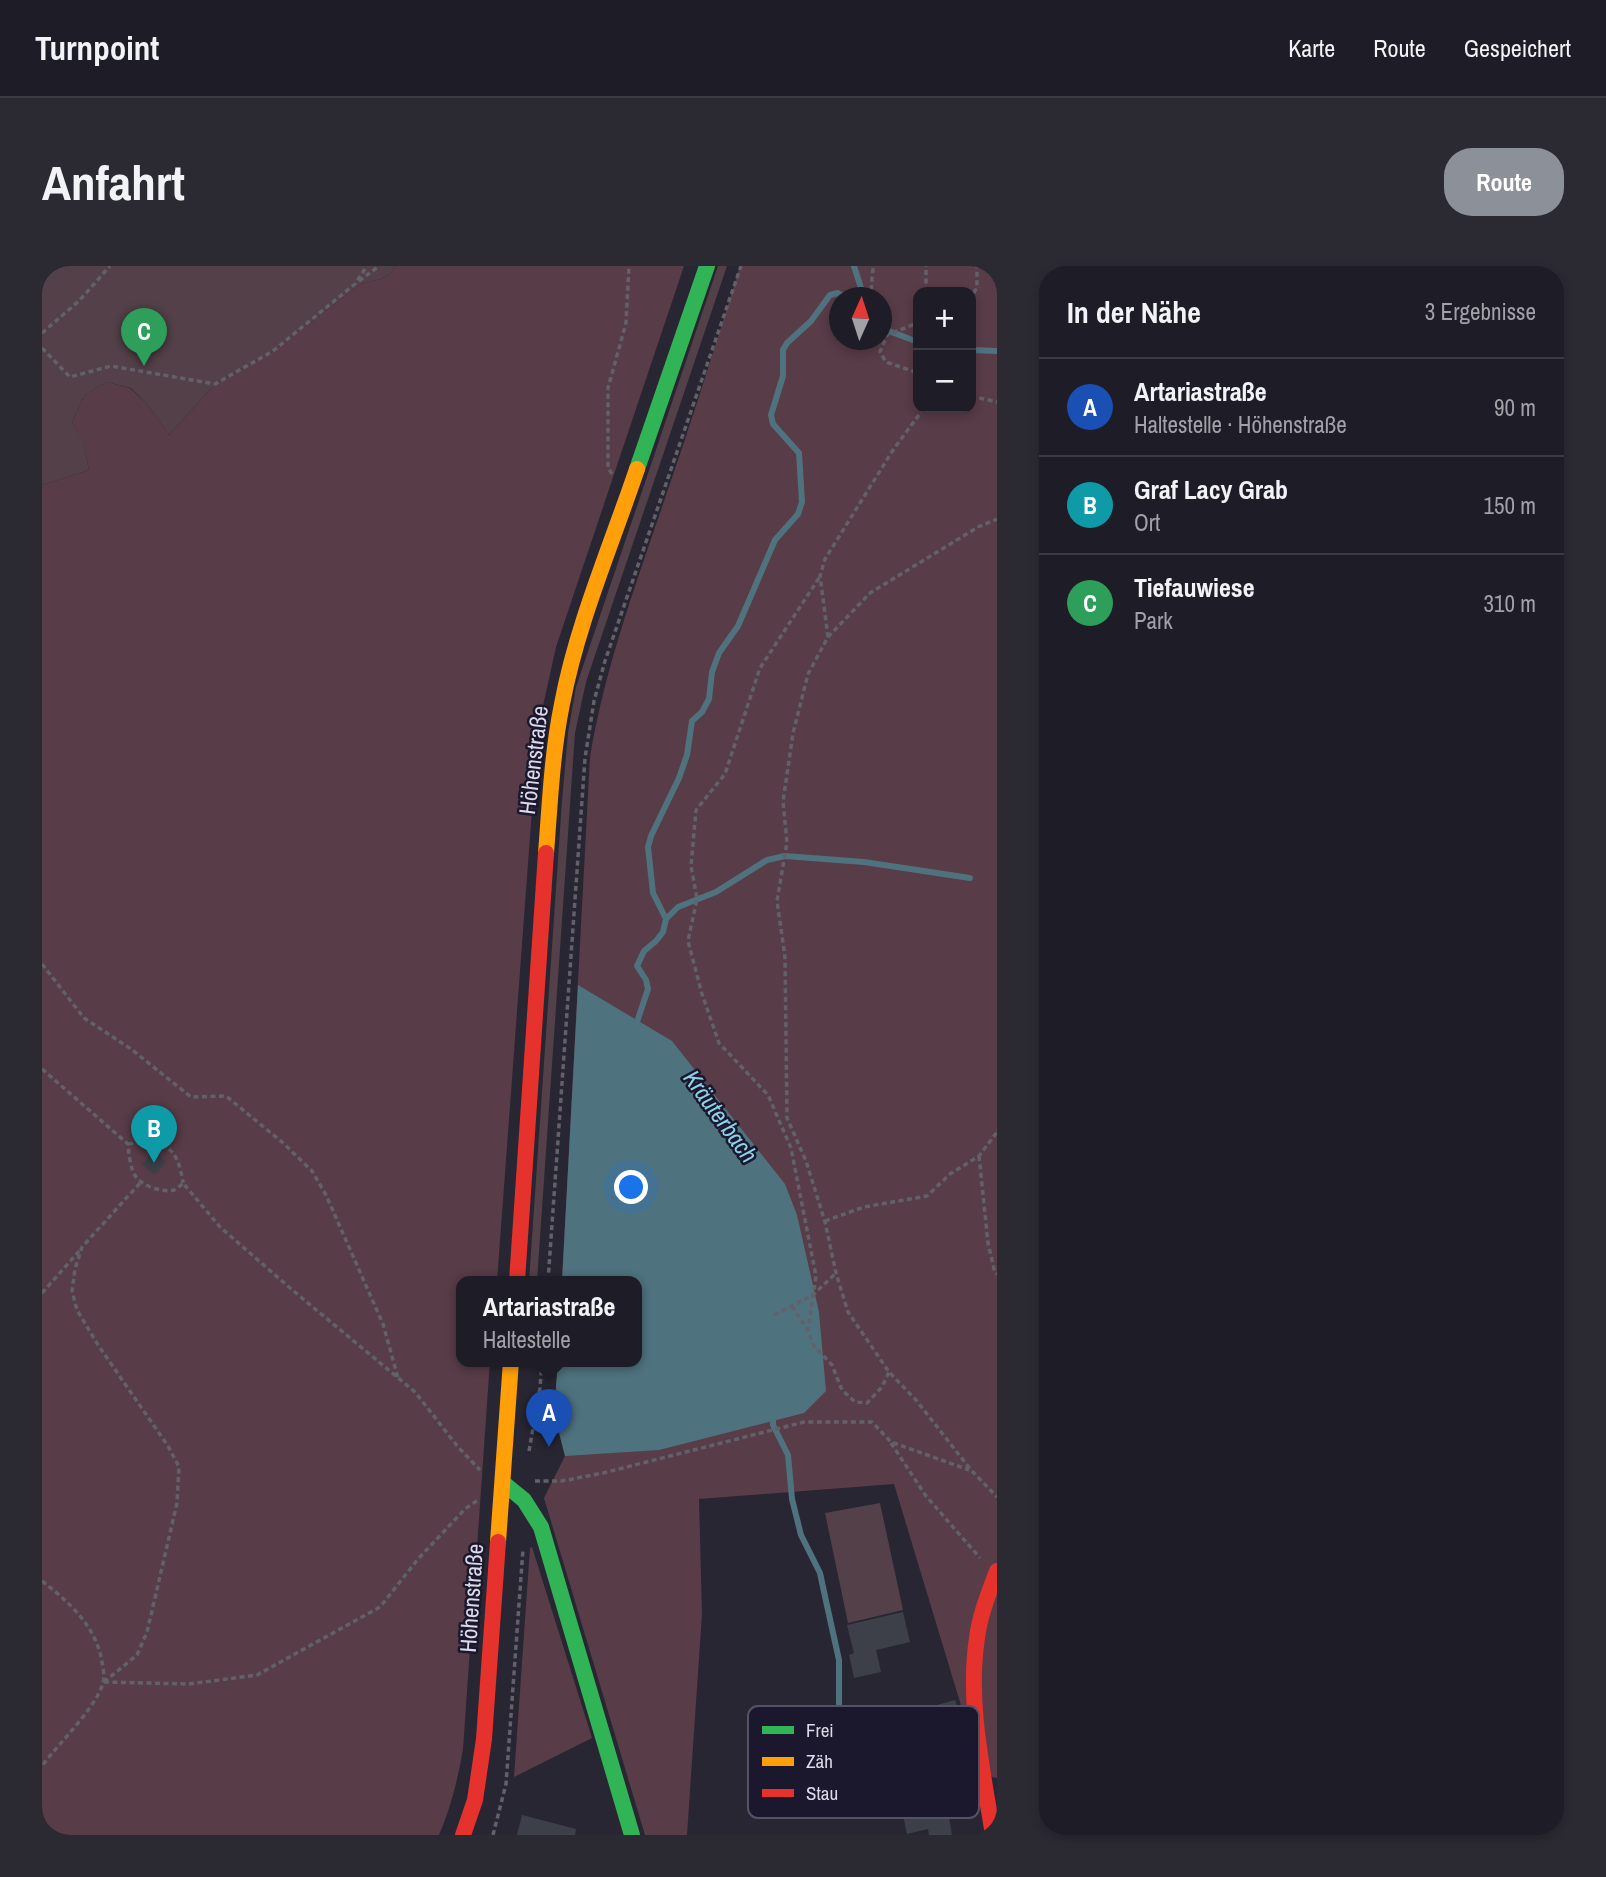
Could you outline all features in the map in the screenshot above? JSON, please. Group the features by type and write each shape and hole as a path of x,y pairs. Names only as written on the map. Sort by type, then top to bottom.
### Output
{"main road":[{"name":"Höhenstraße","path":"517,1276 556,731 578,640 707,266"},
{"name":"Höhenstraße","path":"463,1835 475,1800 483,1750 511,1367"},
{"path":"503,1483 524,1500 541,1527 632,1835"},
{"path":"975,1706 972,1668 976,1632 996,1574"},
{"path":"979,1737 993,1835"}],"path":[{"path":"42,333 79,301 110,266"},
{"path":"355,284 367,266"},
{"path":"42,348 70,377 111,366 215,384 273,351 379,266"},
{"path":"628,494 608,468 608,388 626,324 629,266"},
{"path":"548,1276 585,758 594,701 605,661 741,266"},
{"path":"872,287 871,273 874,266"},
{"path":"926,266 926,287"},
{"path":"976,288 977,266"},
{"path":"892,331 913,325"},
{"path":"880,350 886,362 913,371"},
{"path":"976,397 997,402"},
{"path":"808,1331 816,1276 791,1148 768,1095 719,1043 688,941 696,899 691,866 696,810 725,774 760,668 820,576 825,559 893,450 920,413"},
{"path":"997,519 978,527 870,593 828,637 808,674 793,733 783,802 787,842 777,901 785,957 787,1118 806,1161 848,1312 889,1372 916,1400 971,1470 997,1497"},
{"path":"820,576 828,637"},
{"path":"42,964 84,1017 131,1049 191,1097 226,1096 282,1142 312,1171 326,1195 383,1324 399,1379"},
{"path":"42,1069 128,1144 135,1176 141,1182 162,1191 173,1190 183,1183"},
{"path":"825,1222 864,1207 927,1196 950,1174 979,1156 997,1132"},
{"path":"104,1682 189,1684 257,1675 380,1607 418,1559 465,1509 503,1483 477,1467 415,1392 290,1289 220,1227 183,1183 176,1157 163,1143 148,1140 128,1144"},
{"path":"979,1156 988,1243 997,1274"},
{"path":"42,1293 118,1204 141,1182"},
{"path":"42,1766 96,1699 104,1682 137,1655 147,1632 177,1503 179,1467 168,1446 77,1310 72,1291 82,1247"},
{"path":"774,1315 813,1295 836,1273"},
{"path":"790,1307 808,1331 814,1346 832,1365 842,1390 855,1402 867,1403 874,1398 883,1387 889,1372"},
{"path":"529,1454 542,1367"},
{"path":"524,1500 524,1481 562,1481 804,1422 872,1422 891,1442 926,1496 996,1574"},
{"path":"891,1442 971,1470"},
{"path":"992,1492 997,1485"},
{"path":"493,1835 506,1784 524,1548"},
{"path":"42,1581 64,1598 94,1635 100,1650 104,1682"}],"shaded area":[{"path":"42,266 395,266 390,274 381,279 361,284 273,351 215,384 169,435 147,404 131,388 106,382 84,396 72,422 83,441 89,470 42,485"},
{"path":"395,266 684,266 556,647 538,729 497,1276 456,1276 456,1367 490,1367 463,1749 459,1771 439,1835 42,1835 42,485 89,470 83,442 72,422 84,396 106,382 130,388 147,404 169,435 215,384 273,351 361,284 390,274"},
{"path":"718,266 727,266 586,682 575,733 537,1276 529,1276 562,801 568,733 576,687"},
{"path":"740,266 997,266 997,1778 982,1775 979,1765 979,1706 961,1706 894,1484 699,1499 702,1614 687,1835 645,1835 544,1498 565,1456 554,1413 558,1367 642,1367 642,1276 562,1276 590,757 603,694 640,571"},
{"path":"880,1503 903,1610 848,1623 825,1513"},
{"path":"532,1547 592,1738 514,1777 530,1548"}],"water":[{"path":"578,985 672,1041 785,1184 797,1215 819,1312 826,1391 804,1413 659,1450 565,1456 554,1413 558,1367 642,1367 642,1276 562,1276"}],"building":[{"path":"155,1151 166,1162 154,1175 142,1164"},
{"path":"903,1612 910,1642 876,1650 881,1672 854,1678 849,1655 854,1653 847,1625"},
{"path":"955,1700 957,1706 937,1706"},
{"path":"522,1815 576,1829 575,1835 517,1835"},
{"path":"904,1818 949,1818 952,1835 929,1835 928,1829 907,1834"}],"waterway":[{"name":"Kräuterbach","path":"854,266 861,287"},
{"name":"Kräuterbach","path":"636,1025 648,989 637,966 644,951 663,932 666,919 653,893 648,847 679,778 687,755 692,721 702,712 709,699 712,672 719,653 738,626 775,540 798,514 802,502 799,453 773,424 771,415 783,376 783,350 811,321 829,296"},
{"path":"892,332 913,340"},
{"path":"976,350 997,351"},
{"path":"666,919 678,907 716,892 767,860 785,856 864,862 970,878"},
{"name":"Kräuterbach","path":"773,1413 773,1425 788,1455 792,1499 801,1535 820,1573 839,1660 839,1704"}],"traffic: fast":[{"path":"637,469 707,266"},
{"path":"503,1483 524,1500 541,1527 632,1835"}],"traffic: slow":[{"path":"546,853 556,741 568,674 585,615 637,469"},
{"path":"498,1542 511,1367"}],"traffic: jam":[{"path":"517,1276 546,853"},
{"path":"463,1835 475,1800 484,1739 498,1542"},
{"path":"975,1706 974,1663 978,1629 997,1571"},
{"path":"979,1744 993,1835"}],"place":[{"name":"Tiefauwiese","path":"144,366"},
{"name":"Graf Lacy Grab","path":"154,1163"},
{"name":"Artariastraße","path":"549,1447"}]}
